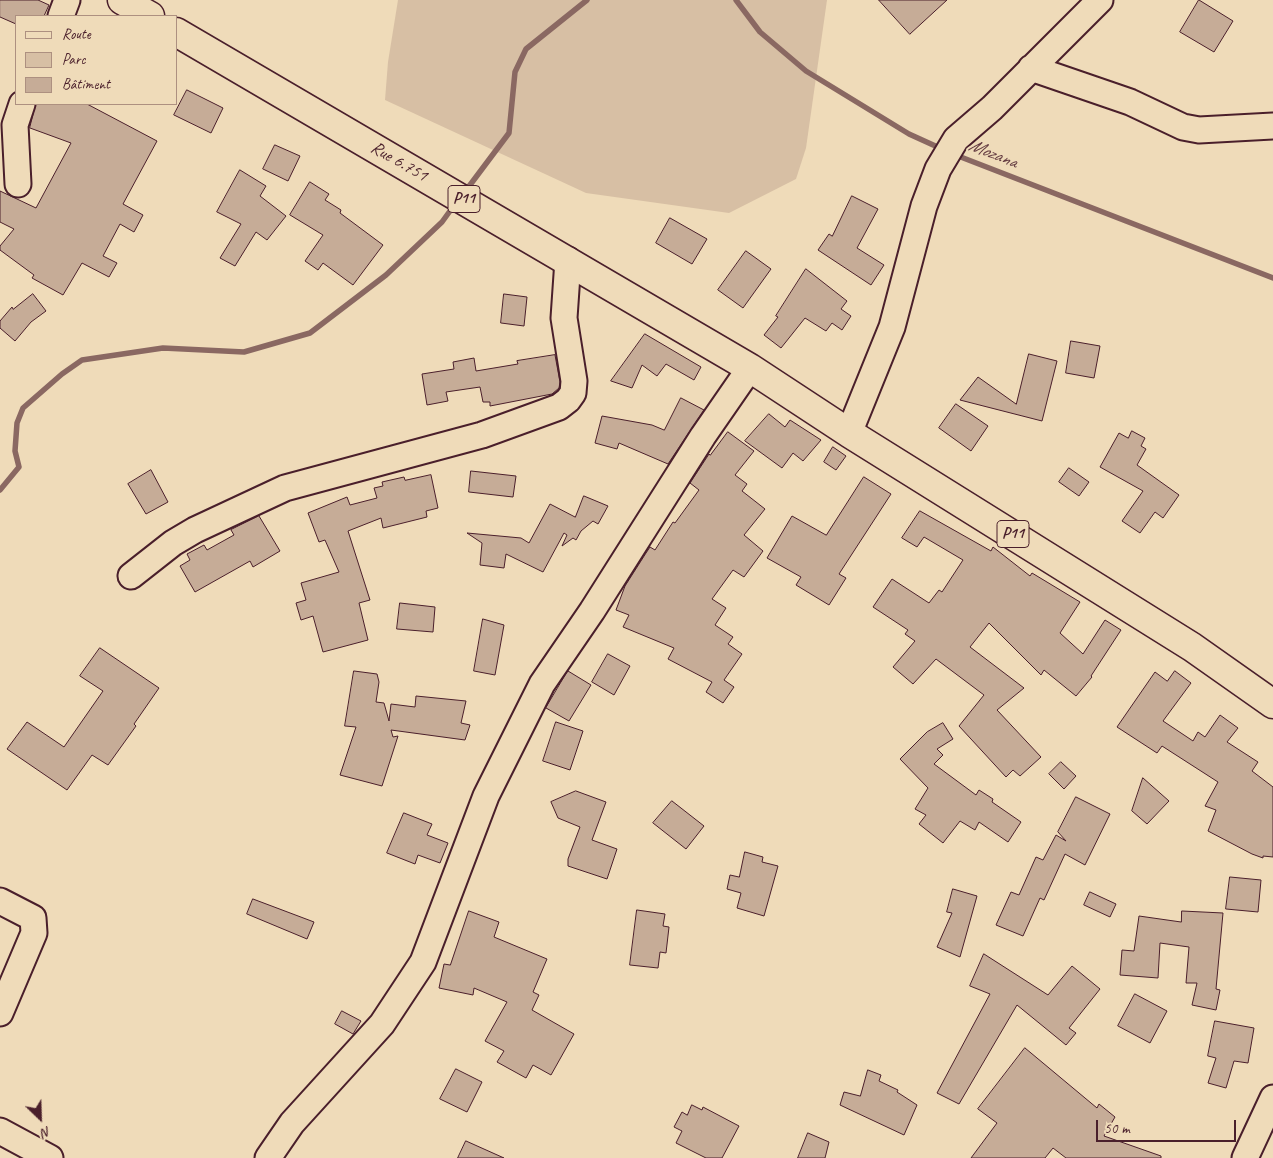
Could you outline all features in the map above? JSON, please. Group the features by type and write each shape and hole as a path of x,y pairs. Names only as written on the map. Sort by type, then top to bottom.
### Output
{"main road":[{"path":"122,0 148,15"},
{"name":"Rue 6.751","path":"178,33 750,368"},
{"name":"P11","path":"750,368 849,433 1192,647 1273,704"}],"street":[{"path":"61,15 67,0"},
{"path":"849,433 892,326 924,206 938,169 956,139 1100,0"},
{"path":"1031,68 1130,102 1183,128 1199,130 1273,126"},
{"path":"18,184 15,125 22,105"},
{"path":"131,576 195,530 285,488 482,434 558,407 568,400 573,393 574,381 564,318 568,260"},
{"path":"268,1158 292,1123 382,1024 424,962 486,796 542,684 592,611 703,436 750,368"},
{"path":"0,901 33,918 35,924 34,933 0,1013"},
{"path":"1245,1158 1273,1098"},
{"path":"0,1131 50,1158"}],"green space":[{"path":"398,0 827,0 806,148 796,179 729,213 586,193 385,100 388,62"}],"building":[{"path":"0,0 38,0 49,5 44,15 15,15 15,24 0,17"},
{"path":"879,0 947,0 910,34"},
{"path":"1199,0 1233,21 1214,52 1180,32"},
{"path":"187,90 223,108 211,133 174,115"},
{"path":"36,105 89,105 157,141 123,204 143,215 134,232 120,224 103,256 117,263 109,277 82,263 63,295 32,278 34,275 0,250 0,246 14,229 0,222 0,191 36,208 71,143 30,128"},
{"path":"275,145 300,156 288,181 263,169"},
{"path":"240,170 266,186 260,196 286,216 267,240 256,232 235,266 220,258 241,224 217,212"},
{"path":"310,182 329,194 325,200 341,210 340,213 383,245 353,285 323,263 318,270 305,261 323,235 290,215"},
{"path":"852,196 878,209 857,248 884,265 871,285 818,250 829,234 832,236"},
{"path":"670,218 707,239 692,264 656,243"},
{"path":"746,251 771,269 743,308 718,290"},
{"path":"806,269 847,301 841,309 851,316 842,330 832,323 826,331 805,318 781,348 764,335 778,317 776,316"},
{"path":"33,294 46,311 31,322 15,341 0,328 0,321 12,307 13,309"},
{"path":"504,294 527,297 524,326 501,323"},
{"path":"645,334 701,367 694,380 666,364 657,376 642,365 632,388 611,381"},
{"path":"1071,341 1100,346 1094,378 1066,373"},
{"path":"1029,354 1057,361 1042,421 960,400 978,377 1016,404"},
{"path":"555,355 560,382 559,388 552,394 490,406 490,402 483,402 480,387 446,392 448,401 427,405 422,374 454,369 453,362 474,358 476,371 518,364 517,361"},
{"path":"681,398 704,410 668,464 619,443 617,449 595,443 602,416 652,425 664,430"},
{"path":"956,404 988,426 971,451 939,428"},
{"path":"769,414 785,427 790,420 821,440 803,461 793,453 782,468 745,441"},
{"path":"1132,431 1145,438 1141,446 1146,449 1137,465 1179,495 1163,518 1155,512 1140,533 1122,521 1143,491 1100,467 1119,433 1128,438"},
{"path":"728,432 754,451 735,475 747,484 742,491 765,509 744,535 763,551 744,577 733,570 712,599 726,608 715,625 733,637 728,644 742,654 724,680 734,687 723,703 706,692 712,682 668,659 674,648 623,627 629,615 616,610 625,586 650,547 655,550 673,522 675,523 699,490 690,483 709,454"},
{"path":"833,447 846,456 836,470 824,462"},
{"path":"1069,468 1089,482 1079,496 1059,482"},
{"path":"151,470 168,502 146,514 128,484"},
{"path":"471,471 516,476 513,497 469,492"},
{"path":"431,475 438,508 426,511 427,517 383,528 381,518 348,531 370,600 359,603 368,640 323,652 313,616 301,620 296,603 306,600 301,583 339,572 325,540 319,542 308,513 347,497 350,505 377,498 374,488 383,486 382,482 404,477 405,480"},
{"path":"864,477 891,494 839,574 846,578 829,605 796,585 801,577 767,558 792,516 826,535"},
{"path":"584,496 608,506 598,524 593,521 581,531 576,540 573,538 562,546 567,535 564,533 543,572 506,554 504,568 480,565 482,543 467,533 521,538 529,543 550,504 575,517"},
{"path":"920,511 991,551 993,547 1030,576 1032,573 1080,602 1060,633 1083,654 1105,620 1121,630 1092,677 1076,696 1044,670 1041,675 989,623 970,647 1024,688 997,710 1041,757 1020,776 1013,770 1006,777 959,726 984,695 936,659 913,684 893,667 915,641 905,634 908,630 873,607 892,579 929,603 939,590 942,592 963,560 924,537 917,547 902,538"},
{"path":"259,516 280,551 253,567 250,561 195,592 180,566 190,560 187,554 204,545 207,550 234,535 231,530"},
{"path":"400,603 435,607 433,632 397,629"},
{"path":"483,619 504,625 495,675 474,671"},
{"path":"100,648 159,688 134,724 136,726 108,765 92,755 67,790 7,749 27,722 64,747 103,691 80,676"},
{"path":"608,654 630,666 614,695 592,682"},
{"path":"354,671 377,674 379,682 376,702 384,703 389,721 391,704 415,707 416,696 466,701 461,723 470,725 465,740 391,730 393,737 398,736 382,786 340,775 356,727 345,726"},
{"path":"568,671 591,685 569,721 546,708"},
{"path":"1175,671 1191,683 1163,721 1193,741 1198,732 1205,737 1220,715 1238,728 1227,742 1258,762 1252,771 1273,787 1273,857 1263,856 1263,858 1252,854 1208,831 1216,810 1205,806 1218,782 1162,746 1157,753 1117,727 1155,672 1167,681"},
{"path":"556,722 583,731 570,770 543,761"},
{"path":"943,723 953,739 937,749 943,755 934,764 976,795 979,790 993,799 992,802 1021,822 1008,842 979,822 975,830 960,821 943,843 919,824 926,815 915,809 928,788 900,759 927,732"},
{"path":"1061,762 1076,776 1064,789 1049,774"},
{"path":"1143,778 1169,801 1147,824 1132,811"},
{"path":"576,791 606,802 592,840 617,849 607,879 568,866 568,859 580,827 558,818 551,802"},
{"path":"1076,797 1110,814 1085,865 1065,854 1044,900 1040,898 1023,936 996,925 1011,892 1019,895 1036,857 1043,860 1056,835 1066,841 1058,832"},
{"path":"672,801 704,826 686,849 653,823"},
{"path":"404,813 432,824 427,835 448,843 440,863 418,855 415,864 387,853"},
{"path":"745,852 763,857 762,862 778,866 764,916 737,908 741,893 727,889 730,875 739,877"},
{"path":"1230,877 1261,880 1258,912 1226,909"},
{"path":"953,889 977,896 960,957 937,947 952,913 947,912"},
{"path":"1090,892 1116,904 1110,917 1084,905"},
{"path":"253,899 314,922 307,939 247,914"},
{"path":"637,910 665,914 663,926 669,927 666,953 660,952 658,968 630,965"},
{"path":"469,911 499,922 494,937 547,959 533,992 539,995 532,1010 574,1034 551,1075 533,1065 526,1078 497,1062 504,1051 485,1041 507,1002 474,988 473,995 439,988 444,964 450,965"},
{"path":"1182,911 1223,913 1216,989 1220,990 1216,1010 1192,1005 1197,983 1186,983 1189,947 1160,943 1158,978 1120,975 1122,950 1134,951 1139,916 1181,922"},
{"path":"984,954 1048,995 1072,966 1100,989 1069,1028 1076,1033 1066,1045 1017,1005 959,1104 937,1093 990,994 970,986"},
{"path":"1135,994 1167,1011 1150,1043 1118,1026"},
{"path":"342,1011 361,1021 353,1034 335,1024"},
{"path":"1215,1021 1254,1028 1248,1063 1234,1061 1226,1088 1208,1083 1216,1058 1208,1056"},
{"path":"1025,1048 1097,1108 1099,1104 1115,1117 1104,1136 1161,1156 1161,1158 1066,1158 1053,1148 1045,1158 971,1158 997,1123 978,1109"},
{"path":"456,1069 482,1082 467,1112 440,1099"},
{"path":"868,1070 881,1075 879,1081 898,1090 897,1092 917,1105 904,1135 840,1105 844,1092 860,1096"},
{"path":"692,1105 702,1110 703,1107 739,1126 722,1158 706,1158 676,1143 682,1131 674,1127 682,1112 687,1115"},
{"path":"808,1133 829,1142 825,1158 798,1158"},
{"path":"466,1141 504,1158 458,1158"}],"waterway":[{"path":"464,193 509,133 515,72 526,49 587,0"},
{"name":"Mozana","path":"736,0 760,32 806,71 909,134 942,149"},
{"name":"Mozana","path":"953,154 1273,278"},
{"path":"0,490 19,467 15,451 17,423 23,408 62,374 82,360 163,348 244,352 310,333 386,275 442,222 455,204"}]}
